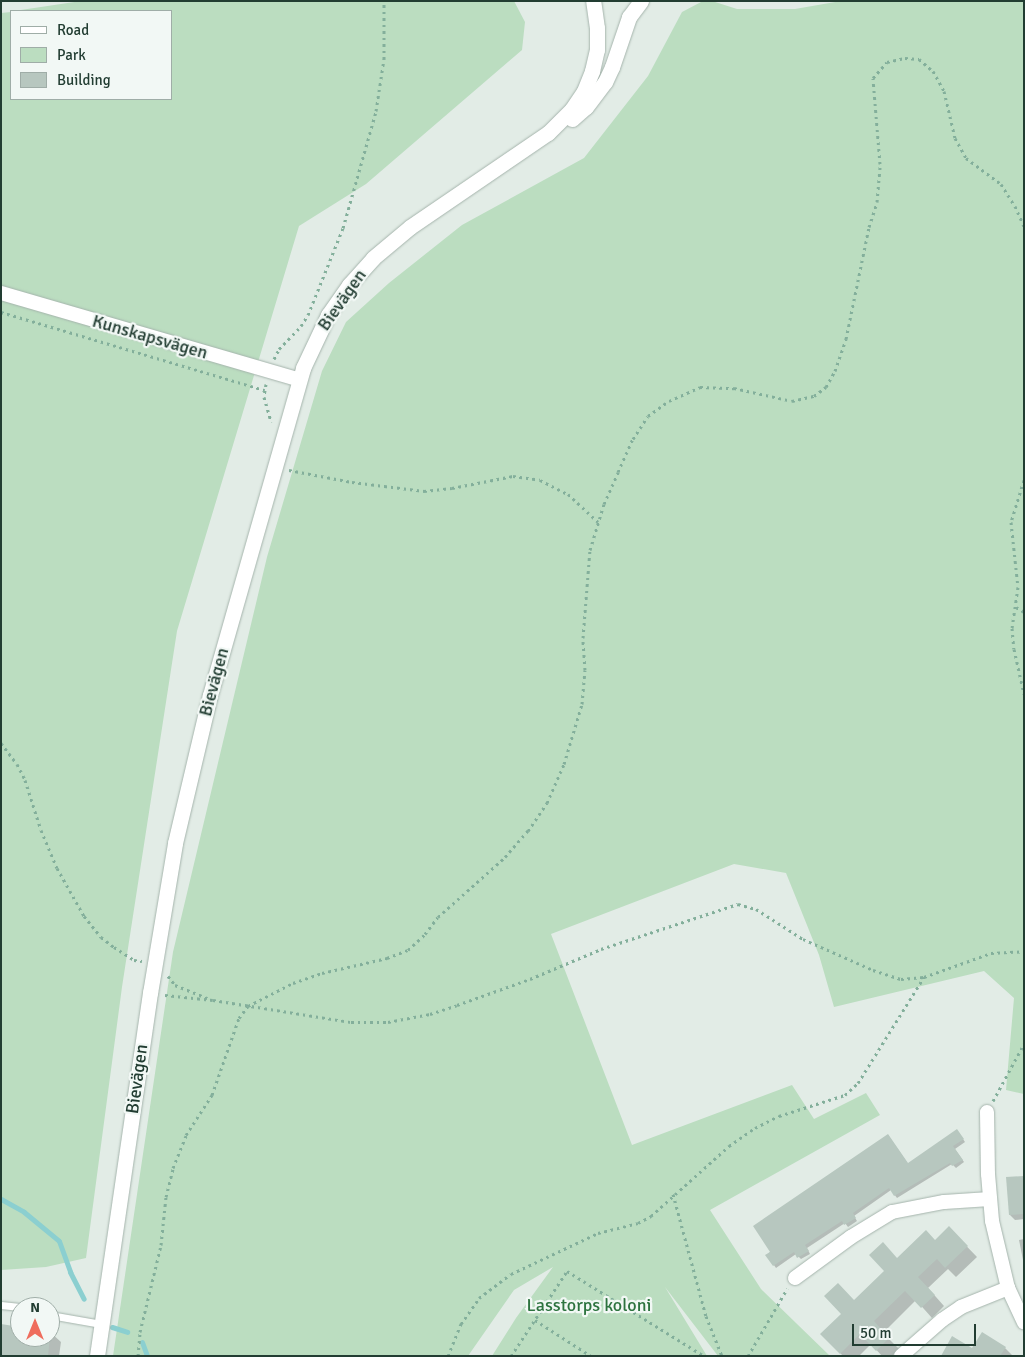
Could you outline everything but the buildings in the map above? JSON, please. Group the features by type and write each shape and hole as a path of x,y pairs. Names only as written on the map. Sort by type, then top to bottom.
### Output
{"street":[{"name":"Bievägen","path":"557,126 584,91 592,71 597,50 597,28 593,1"},
{"name":"Bievägen","path":"97,1356 154,963 175,843 199,739 243,574 310,351 328,315 349,285 373,258 410,227 557,126 575,116 597,94 612,67 629,17 641,1"},
{"name":"Kunskapsvägen","path":"1,293 300,380"},
{"path":"987,1112 992,1221 1008,1288 1024,1322"},
{"path":"795,1278 852,1237 892,1212 944,1202 990,1199"},
{"path":"900,1356 942,1320 961,1307 1008,1288"}],"lane":[{"path":"60,1317 101,1324"}],"path":[{"path":"1,312 265,390 279,349 301,326 308,315 343,228 376,111 384,59 384,1"},
{"path":"138,1356 140,1332 160,1245 166,1197 173,1168 186,1135 212,1095 239,1018 248,1006 293,983 322,973 387,958 408,950 425,934 438,916 505,857 528,831 548,802 564,764 582,704 585,670 583,638 590,550 604,504 633,439 648,416 669,401 700,387 734,388 792,401 814,396 826,387 835,371 846,340 869,226 877,202 880,164 874,78 887,62 905,58 919,59 933,71 944,91 955,138 966,158 1001,184 1015,206 1024,226"},
{"path":"274,467 352,482 424,491 452,488 513,476 540,480 568,494 598,522"},
{"path":"1024,480 1011,522 1018,587 1012,628 1014,649 1024,694"},
{"path":"1016,607 1024,612"},
{"path":"1,743 21,772 57,868 90,924 101,937 125,955 134,960 165,964 170,980 175,985 212,1000"},
{"path":"150,993 212,1000 351,1022 381,1022 407,1019 457,1005 530,979 601,949 738,904 756,909 802,939 873,970 901,978 924,977 991,954 1024,951"},
{"path":"448,1356 461,1324 479,1298 511,1274 598,1232 638,1223 651,1216 673,1194 729,1146 755,1128 779,1116 845,1095 858,1083 924,977"},
{"path":"987,1112 1024,1044"},
{"path":"673,1194 706,1316 722,1356"},
{"path":"511,1356 567,1271 704,1356"},
{"path":"748,1356 795,1278"},
{"path":"535,1320 591,1356"}],"green space":[{"path":"81,1 514,1 525,22 522,50 366,184 299,226 177,631 122,987 86,1258 46,1267 1,1270 1,13 10,12 10,100 172,100 172,10 21,10"},
{"name":"Lasstorps koloni","path":"703,1 712,1 737,9 795,9 841,1 1024,1 1024,1094 1006,1090 1014,998 984,971 834,1007 819,955 786,873 734,864 551,934 632,1145 792,1085 814,1119 866,1093 880,1115 710,1210 761,1289 830,1356 718,1356 665,1287 707,1356 492,1356 516,1318 553,1267 514,1290 468,1356 113,1356 173,952 267,557 322,371 346,322 389,283 462,225 584,158 648,76 682,12"}],"waterway":[{"path":"1,1199 24,1212 59,1241 70,1272 84,1299"},
{"path":"112,1327 127,1332"},
{"path":"142,1342 147,1356"}]}
